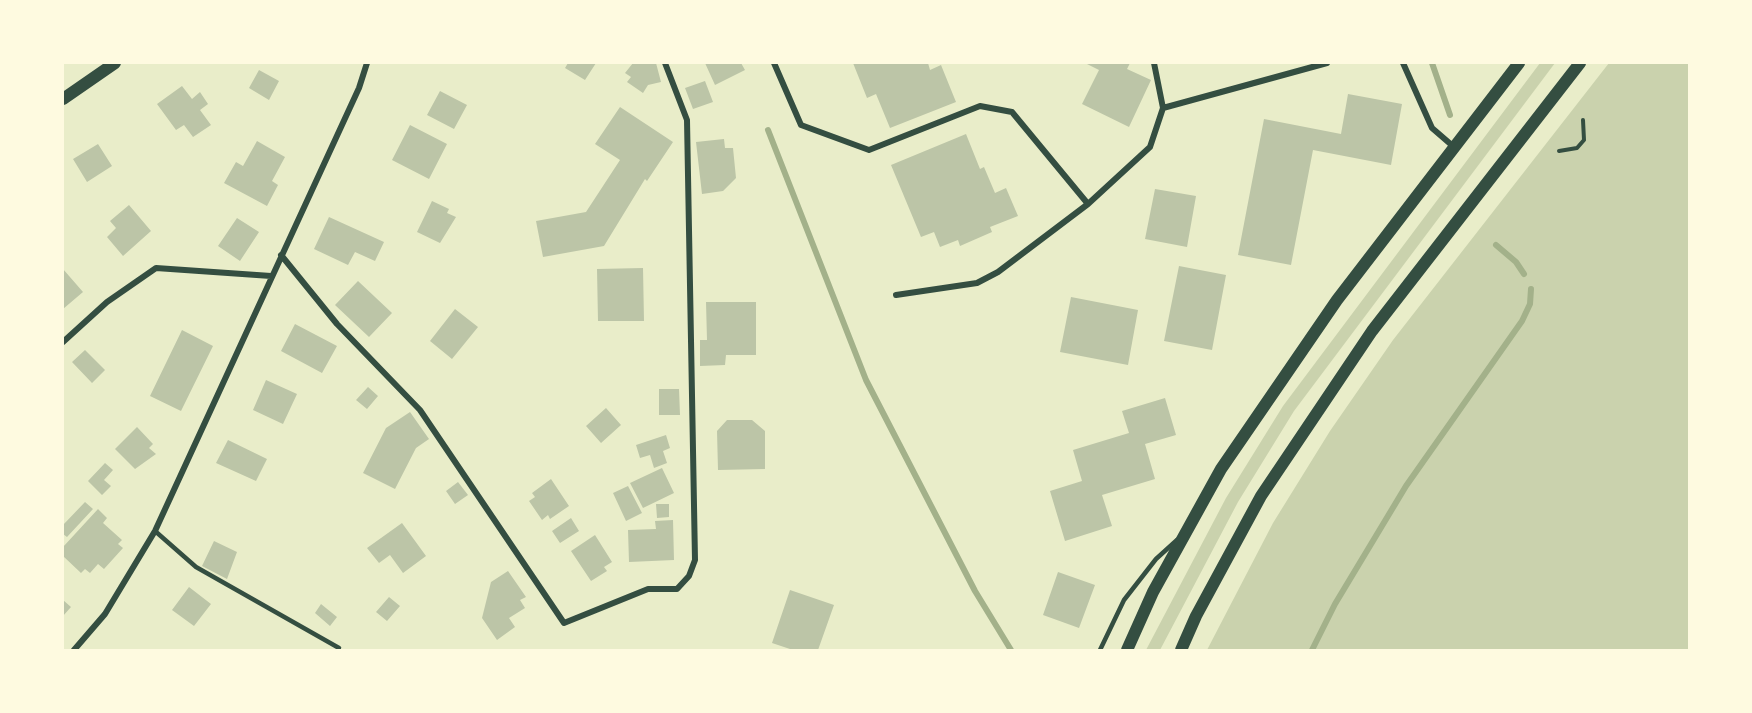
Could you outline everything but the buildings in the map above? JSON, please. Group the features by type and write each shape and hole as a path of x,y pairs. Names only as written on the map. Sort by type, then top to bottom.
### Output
{"main road":[{"path":"63,99 115,63"},
{"path":"1127,650 1153,592 1221,469 1337,300 1519,63"},
{"path":"1181,650 1196,616 1261,496 1365,341 1580,63"}],"street":[{"path":"74,650 105,614 155,531 359,88 367,63"},
{"path":"281,255 337,324 420,410 564,623 648,589 677,589 688,576 695,560 687,120 665,63"},
{"path":"774,63 801,125 869,150 980,106 1012,112 1088,204"},
{"path":"896,295 977,283 998,272 1088,204 1150,147 1163,108 1155,63"},
{"path":"1163,108 1327,63"},
{"path":"1404,63 1432,128 1455,147"},
{"path":"63,342 107,302 156,268 271,276"}],"lane":[{"path":"155,531 196,567 339,648"},
{"path":"1100,650 1124,600 1156,559 1186,532"}],"path":[{"path":"1559,151 1577,148 1584,140 1584,120"}],"green space":[{"path":"1540,63 1555,63 1294,411 1238,502 1160,650 1146,650 1226,498 1283,406"},
{"path":"1609,63 1689,63 1689,650 1207,650 1273,523 1330,431 1393,340"}],"waterway":[{"path":"1432,63 1450,115"},
{"path":"768,130 866,380 975,591 1011,650"},
{"path":"1496,245 1516,262 1524,274"},
{"path":"1312,650 1335,604 1406,486 1522,321 1530,304 1531,289"}]}
